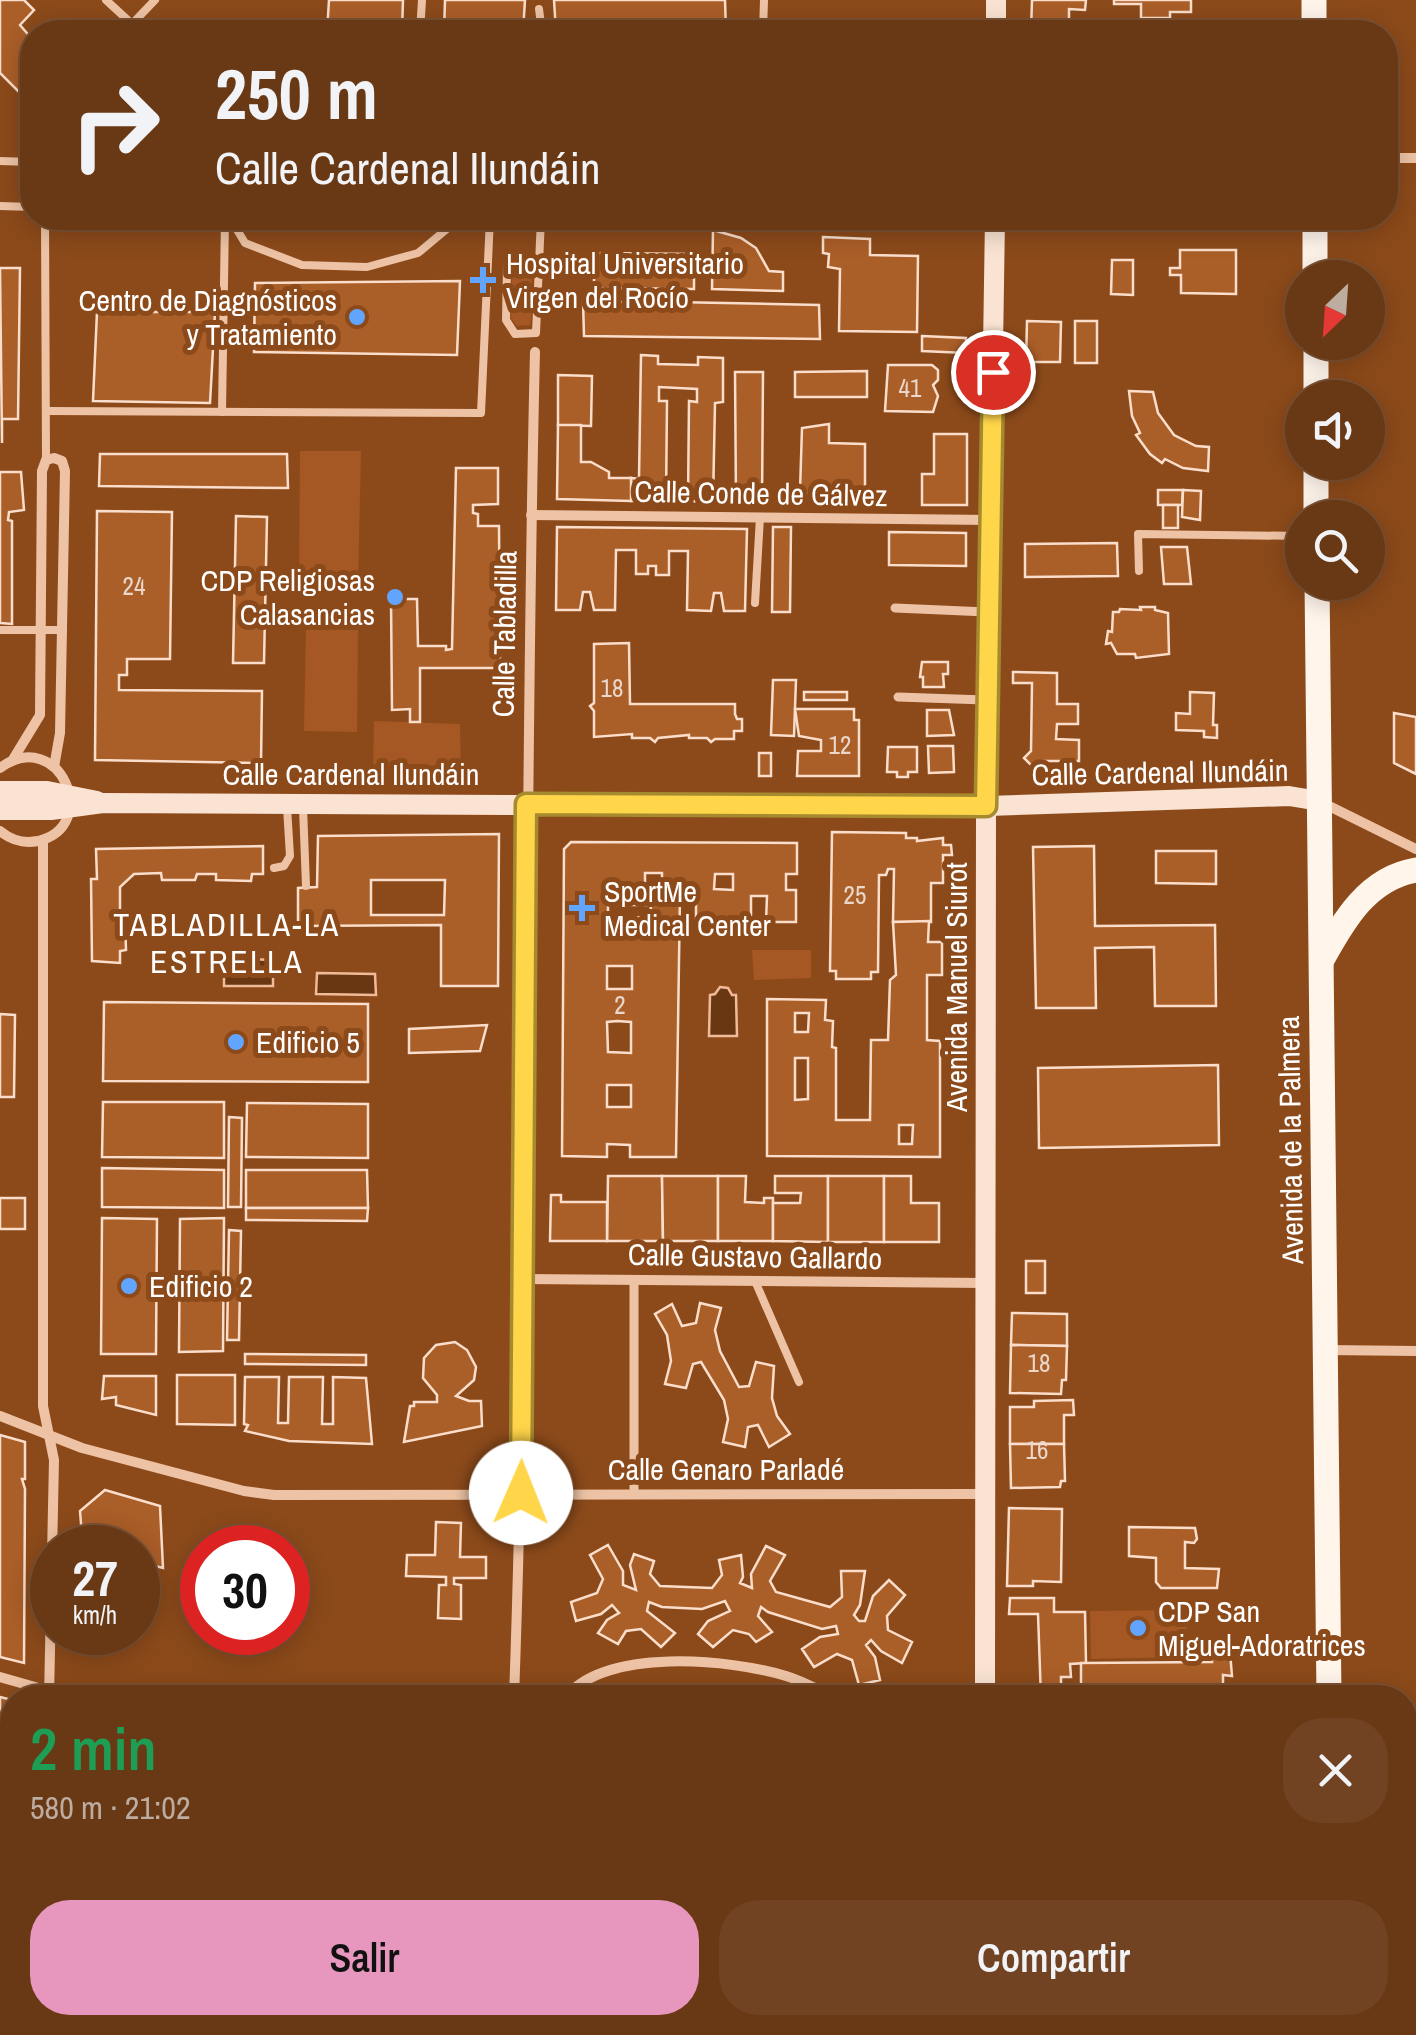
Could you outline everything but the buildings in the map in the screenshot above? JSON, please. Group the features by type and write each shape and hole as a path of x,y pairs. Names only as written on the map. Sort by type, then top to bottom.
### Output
{"main road":[{"name":"Avenida Manuel Siurot","path":"984,1685 986,806 995,230"},
{"path":"1315,230 1315,260"},
{"name":"Avenida de la Palmera","path":"1317,600 1329,1685"},
{"name":"Calle Cardenal Ilundáin","path":"0,790 103,803 986,806 1289,796 1318,800"},
{"name":"Calle Cardenal Ilundáin","path":"0,810 70,801"},
{"path":"1320,963 1346,918 1370,891 1416,870"}],"street":[{"name":"Calle Tabladilla","path":"514,1685 521,1493 526,804 535,352"},
{"path":"0,768 12,760 40,716 42,470 46,460 59,459 64,466 63,630 60,733 54,767"},
{"path":"42,504 64,504"},
{"name":"Calle Conde de Gálvez","path":"531,515 991,520"},
{"path":"894,608 989,612"},
{"path":"898,697 988,700"},
{"path":"0,834 14,840 42,840 63,824 70,801 64,779 54,767 38,759 12,760"},
{"path":"1318,800 1416,849"},
{"path":"42,840 43,1406 54,1460 49,1685"},
{"name":"Calle Gustavo Gallardo","path":"524,1278 986,1283"},
{"path":"634,1280 634,1493"},
{"path":"1325,1350 1416,1351"},
{"name":"Calle Genaro Parladé","path":"0,1416 82,1448 244,1491 274,1495 984,1494"},
{"path":"575,1685 619,1668 678,1660 786,1676 806,1685"}],"lane":[{"path":"106,0 125,20"},
{"path":"139,20 155,0"},
{"path":"540,9 541,20"},
{"path":"45,230 46,460"},
{"path":"222,412 227,230"},
{"path":"236,230 245,243 302,265 367,267 418,252 445,230"},
{"path":"47,412 481,413 489,230"},
{"path":"535,352 540,230"},
{"path":"536,333 515,334 508,325 506,272 516,258 538,266"},
{"path":"756,604 760,518"},
{"path":"1139,571 1138,534 1285,536"},
{"path":"0,630 63,630"},
{"path":"274,868 284,866 290,856 295,803"},
{"path":"295,803 306,886"},
{"path":"755,1281 799,1382"}],"shaded area":[{"path":"522,264 532,274 531,320 530,325 517,326 511,318 512,272"},
{"path":"300,451 361,451 358,583 299,579"},
{"path":"306,629 358,630 357,732 304,731"},
{"path":"374,721 460,724 461,773 373,772"},
{"path":"752,950 811,950 811,978 754,980"},
{"path":"224,958 273,960 273,986 224,986"},
{"path":"317,973 375,974 376,995 316,994"},
{"path":"720,987 736,995 737,1036 709,1036 710,995"},
{"path":"1186,1610 1187,1657 1091,1659 1090,1611"}],"place":[{"name":"Hospital Universitario Virgen del Rocío","path":"483,280"},
{"name":"Centro de Diagnósticos y Tratamiento","path":"357,317"},
{"name":"CDP Religiosas Calasancias","path":"395,597"},
{"name":"SportMe Medical Center","path":"582,908"},
{"name":"Edificio 5","path":"236,1042"},
{"name":"Edificio 2","path":"129,1286"},
{"name":"CDP San Miguel-Adoratrices","path":"1138,1628"}],"district":[{"name":"TABLADILLA-LA ESTRELLA","path":"227,942"}],"route":[{"path":"521,1493 526,804 986,806 993,372"}]}
